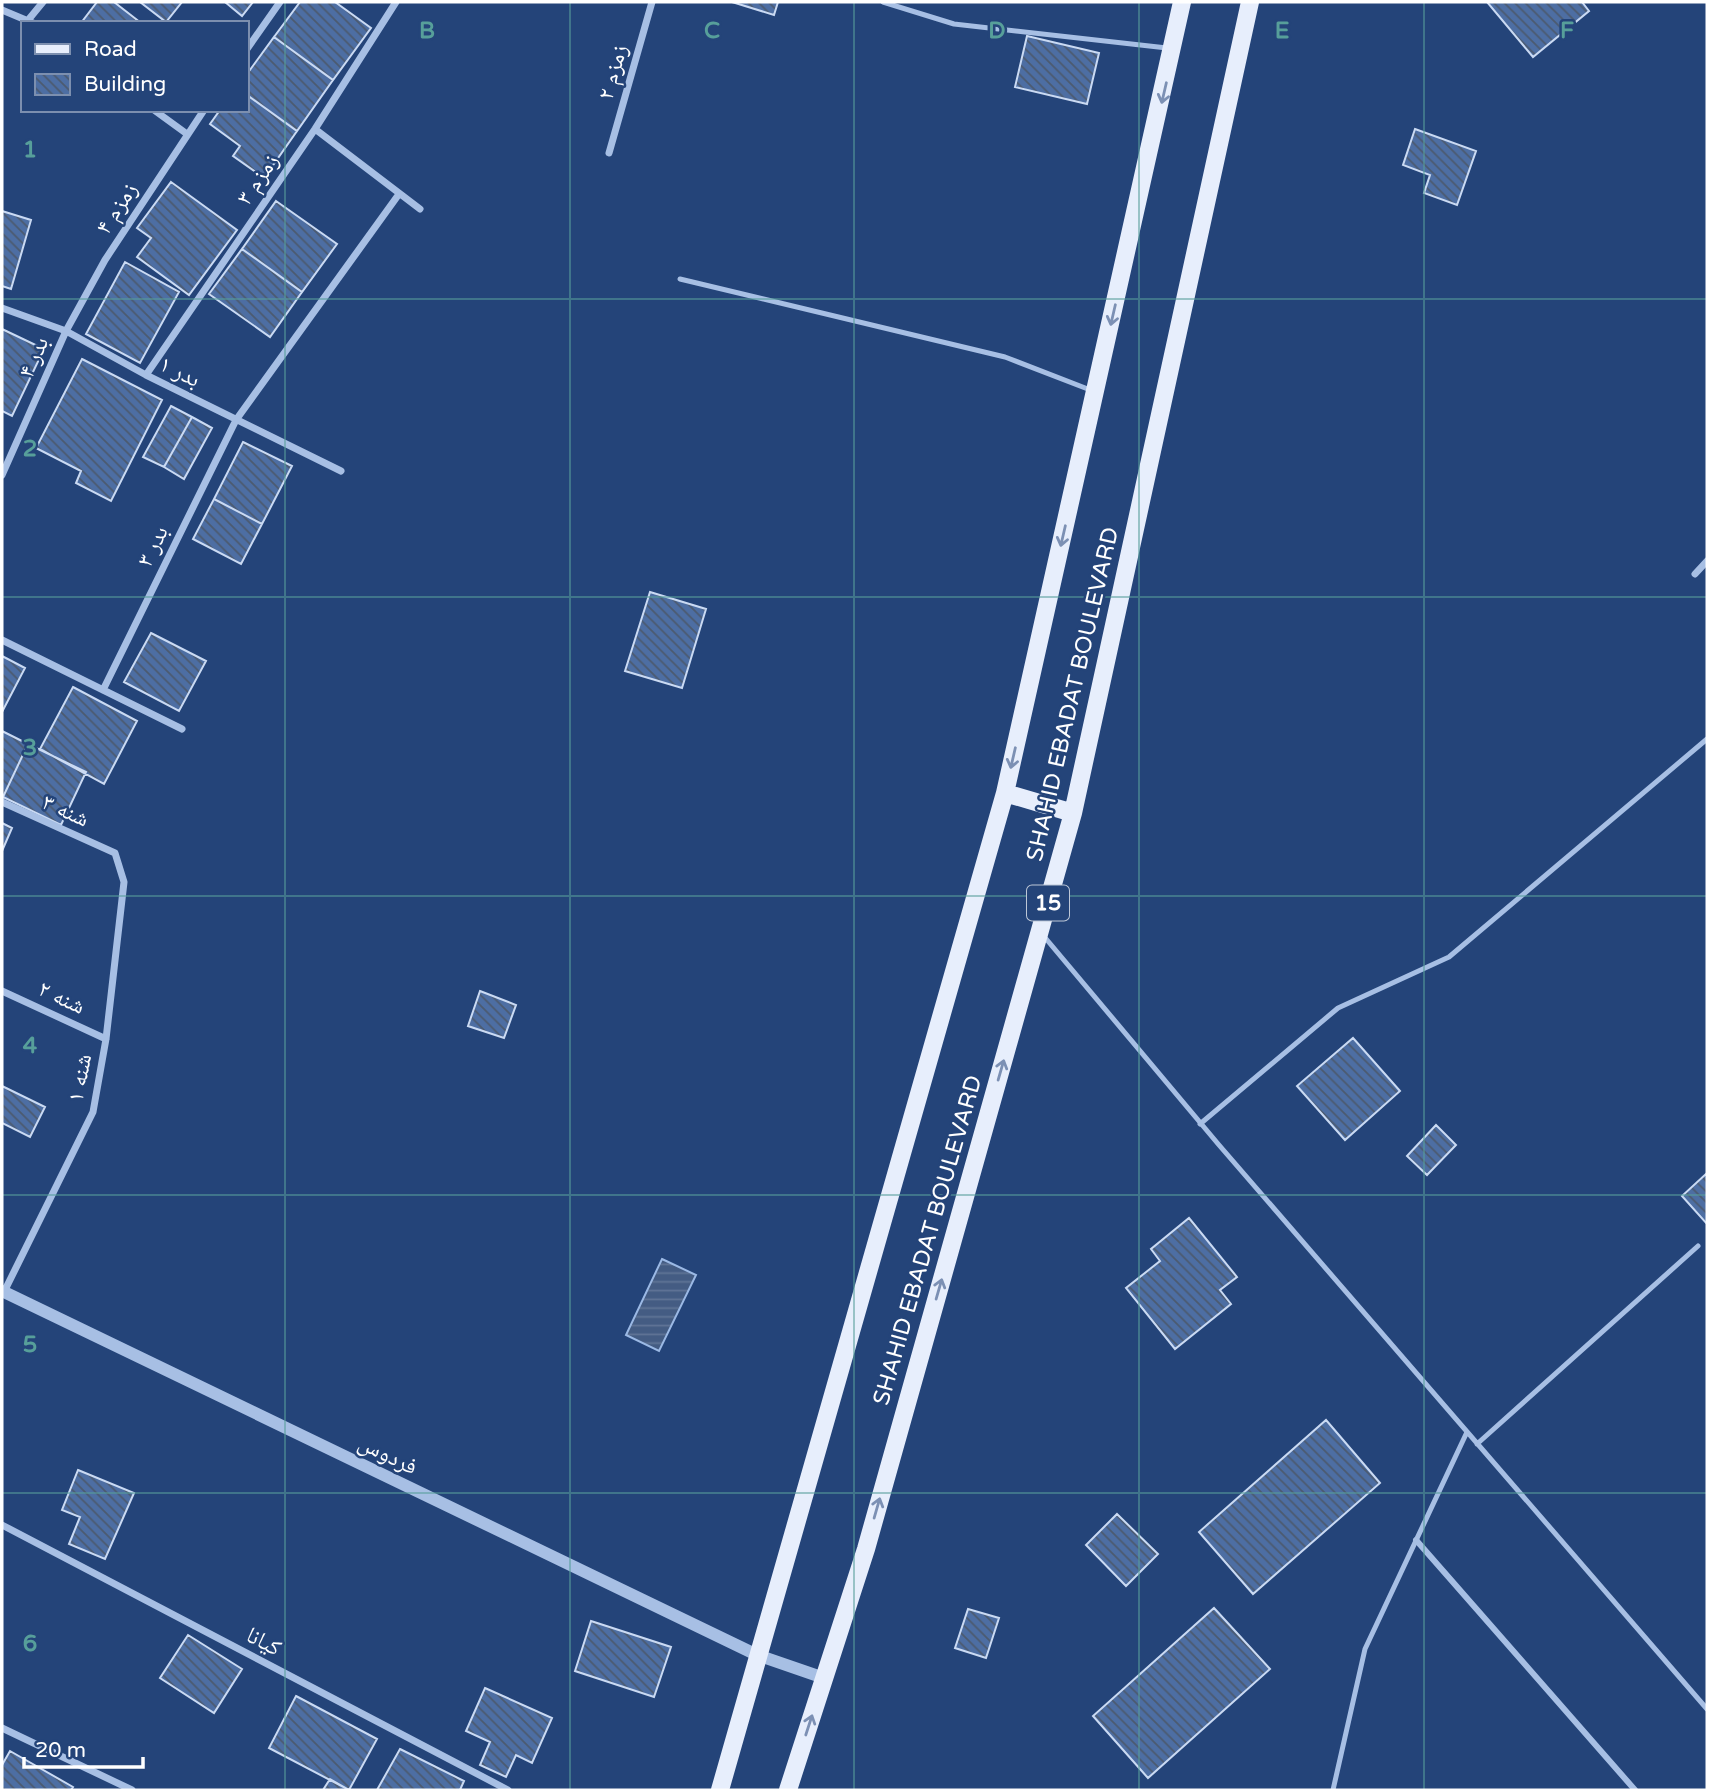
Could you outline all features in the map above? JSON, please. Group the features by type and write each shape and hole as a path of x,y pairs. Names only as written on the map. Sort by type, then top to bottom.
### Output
{"main road":[{"name":"SHAHID EBADAT BOULEVARD","path":"720,1790 1005,793 1174,48 1182,2"},
{"name":"SHAHID EBADAT BOULEVARD","path":"788,1790 866,1549 1073,813 1250,2"},
{"path":"1005,793 1073,813"}],"street":[{"path":"2,9 31,21 43,2"},
{"path":"248,48 280,2"},
{"name":"زمزم ۲","path":"609,153 652,2"},
{"name":"زمزم ۳","path":"146,375 315,129 393,3"},
{"path":"156,112 187,134"},
{"name":"زمزم ۴","path":"66,331 105,260 203,112"},
{"path":"315,129 419,209"},
{"name":"بدر ۳","path":"103,690 236,420 399,194"},
{"name":"بدر ۱","path":"2,308 66,331 146,375 341,471"},
{"name":"بدر ۴","path":"2,475 66,331"},
{"path":"1695,574 1707,561"},
{"path":"2,640 183,729"},
{"name":"شنه ۳","path":"2,802 115,853"},
{"name":"شنه ۱","path":"3,1292 93,1112 106,1039 124,882 115,853"},
{"name":"شنه ۲","path":"2,991 106,1039"},
{"name":"فردوس","path":"3,1292 757,1655 824,1678"},
{"name":"کیانا","path":"2,1525 508,1790"},
{"path":"1416,1540 1635,1790"},
{"path":"2,1728 132,1790"}],"lane":[{"path":"883,2 954,24 1174,48"},
{"path":"680,279 1005,356 1096,392"},
{"path":"1200,1124 1338,1008 1449,957 1707,739"},
{"path":"1040,932 1200,1124 1707,1709"},
{"path":"1477,1444 1698,1245"},
{"path":"1333,1790 1365,1649 1467,1432"}],"water":[{"path":"662,1259 696,1275 659,1351 626,1335"}],"building":[{"path":"97,2 114,2 138,21 83,21"},
{"path":"140,2 182,2 165,21"},
{"path":"225,2 253,2 242,16"},
{"path":"300,2 335,2 371,28 333,80 274,37"},
{"path":"732,2 778,2 774,15"},
{"path":"1487,2 1582,2 1589,11 1533,57"},
{"path":"1027,36 1099,53 1087,104 1015,87"},
{"path":"274,37 333,80 297,131 248,96 248,73"},
{"path":"248,96 297,131 264,178 233,156 240,146 210,124 219,112 248,112"},
{"path":"1415,129 1476,151 1457,205 1424,193 1430,175 1403,165"},
{"path":"171,182 237,230 189,295 137,257 151,238 137,228"},
{"path":"276,201 337,244 302,292 242,249"},
{"path":"2,211 31,220 11,289 2,286"},
{"path":"242,249 302,292 270,337 209,294"},
{"path":"125,262 179,292 140,363 86,334"},
{"path":"2,329 44,349 12,416 2,411"},
{"path":"82,359 162,400 111,501 76,483 81,471 36,448"},
{"path":"171,406 192,417 164,467 143,457"},
{"path":"192,417 212,428 184,479 164,467"},
{"path":"243,442 292,466 262,524 214,499"},
{"path":"214,499 262,524 241,564 193,539"},
{"path":"650,592 706,609 682,688 625,671"},
{"path":"151,633 206,661 179,711 124,682"},
{"path":"2,656 25,668 2,712"},
{"path":"73,687 137,721 104,784 40,749"},
{"path":"2,731 28,744 3,797 2,796"},
{"path":"28,744 86,772 61,825 3,797"},
{"path":"2,823 12,828 2,851"},
{"path":"480,991 516,1005 504,1038 468,1026"},
{"path":"1353,1038 1400,1091 1345,1140 1297,1086"},
{"path":"2,1086 45,1107 30,1137 2,1123"},
{"path":"1436,1125 1456,1145 1427,1175 1407,1156"},
{"path":"1707,1173 1707,1224 1682,1196"},
{"path":"1189,1218 1237,1277 1220,1290 1231,1304 1175,1349 1126,1288 1160,1261 1151,1249"},
{"path":"1326,1420 1380,1483 1253,1594 1199,1532"},
{"path":"78,1470 134,1493 105,1559 69,1544 80,1517 62,1510"},
{"path":"1117,1514 1158,1554 1126,1586 1086,1545"},
{"path":"1214,1608 1270,1669 1148,1778 1093,1716"},
{"path":"968,1609 999,1618 986,1658 955,1648"},
{"path":"591,1621 671,1647 654,1697 575,1671"},
{"path":"188,1635 242,1669 214,1713 160,1678"},
{"path":"485,1688 552,1718 532,1763 516,1755 506,1777 480,1765 490,1742 466,1731"},
{"path":"296,1696 377,1739 349,1790 269,1748"},
{"path":"400,1749 464,1781 460,1790 377,1790"},
{"path":"10,1751 73,1787 71,1790 2,1790 2,1765"},
{"path":"330,1779 349,1790 323,1790"}]}
